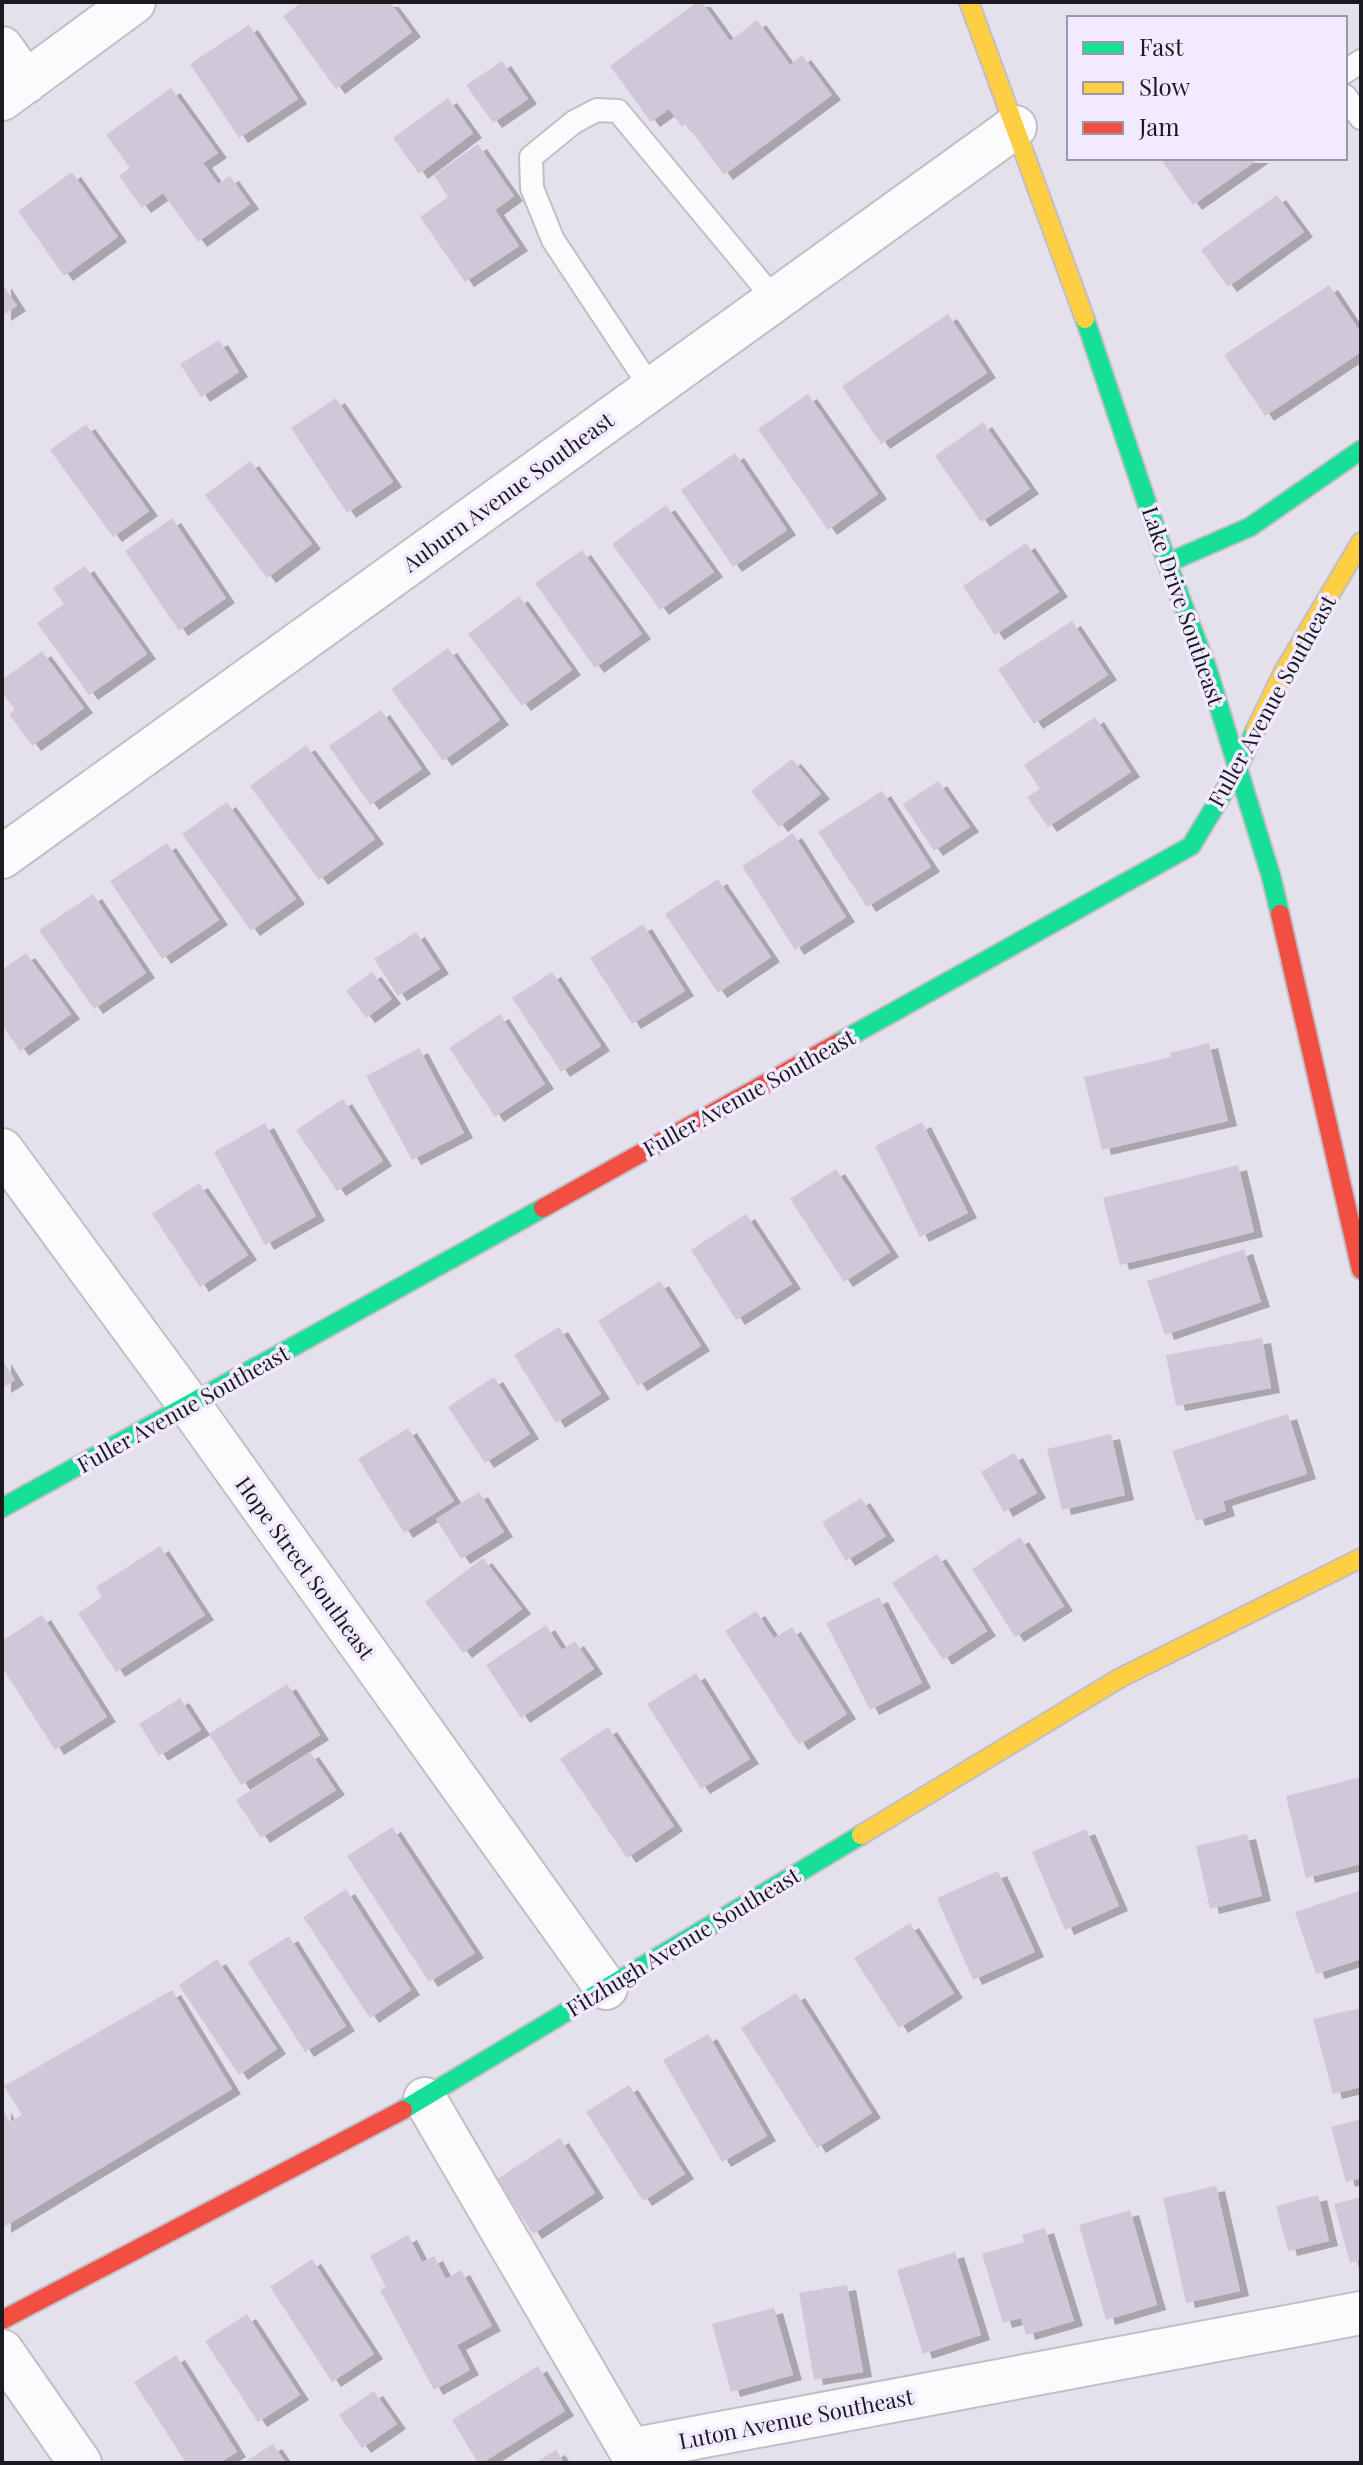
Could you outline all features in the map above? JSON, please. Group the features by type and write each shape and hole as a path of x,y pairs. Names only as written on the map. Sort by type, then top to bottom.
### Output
{"main road":[{"name":"Lake Drive Southeast","path":"969,2 1061,248 1167,563 1207,668 1271,876 1360,1257"},
{"path":"1167,563 1250,527 1361,450"},
{"name":"Fuller Avenue Southeast","path":"2,1508 1191,846 1237,770 1283,673 1361,542"},
{"name":"Fitzhugh Avenue Southeast","path":"2,2320 425,2099 1120,1678 1361,1558"}],"street":[{"path":"2,48 14,90 134,2"},
{"name":"Auburn Avenue Southeast","path":"2,857 1015,127"},
{"name":"Hope Street Southeast","path":"2,1150 190,1406 606,1988"},
{"name":"Luton Avenue Southeast","path":"425,2099 630,2450 1361,2313"},
{"path":"2,2351 80,2463"}],"lane":[{"path":"1347,99 1361,118"},
{"path":"651,388 553,240 532,188 531,157 574,122 597,110 618,111 775,300"}],"building":[{"path":"302,2 390,2 412,32 336,89 283,16"},
{"path":"697,2 702,2 730,41 757,20 790,65 802,55 832,95 724,175 686,124 682,127 669,109 651,122 610,66"},
{"path":"249,25 298,99 239,138 190,64"},
{"path":"502,61 528,99 493,123 466,85"},
{"path":"171,88 218,153 203,163 218,184 230,176 250,204 198,242 163,193 142,208 119,176 130,168 106,135"},
{"path":"448,98 473,133 419,174 393,138"},
{"path":"478,144 514,196 495,210 519,246 465,282 420,217 448,197 434,175"},
{"path":"1161,160 1257,160 1193,205"},
{"path":"72,172 118,237 64,276 18,211"},
{"path":"1277,195 1304,232 1228,287 1201,250"},
{"path":"2,283 17,306 2,316"},
{"path":"1329,285 1361,333 1361,352 1265,416 1224,355"},
{"path":"948,314 987,373 881,444 842,386"},
{"path":"219,340 239,372 201,397 180,364"},
{"path":"808,394 878,494 828,530 758,429"},
{"path":"336,398 393,482 347,513 291,428"},
{"path":"983,422 1030,489 981,522 935,456"},
{"path":"86,424 149,511 113,537 50,450"},
{"path":"735,453 787,530 733,567 681,490"},
{"path":"250,461 312,544 267,578 205,495"},
{"path":"666,505 714,572 660,610 612,544"},
{"path":"172,518 226,598 179,631 125,551"},
{"path":"1026,543 1059,592 995,635 963,586"},
{"path":"582,550 642,634 595,668 535,583"},
{"path":"85,566 147,654 89,695 37,623 64,604 53,588"},
{"path":"519,596 572,670 522,706 468,634"},
{"path":"1072,621 1108,675 1034,724 998,669"},
{"path":"448,648 500,720 443,761 391,689"},
{"path":"42,651 84,708 32,746 9,714 15,710 2,692 2,680"},
{"path":"381,710 422,769 370,805 329,746"},
{"path":"1095,717 1131,772 1048,827 1027,797 1040,789 1024,765"},
{"path":"306,745 375,839 319,880 250,786"},
{"path":"792,759 821,794 779,827 751,791"},
{"path":"938,781 970,827 934,851 903,804"},
{"path":"882,791 931,867 867,907 818,832"},
{"path":"227,802 296,899 251,931 182,834"},
{"path":"793,833 846,917 795,950 742,866"},
{"path":"167,843 219,920 162,959 110,881"},
{"path":"718,879 771,957 718,993 665,914"},
{"path":"93,894 146,973 94,1009 39,930"},
{"path":"643,924 685,991 632,1024 590,958"},
{"path":"416,932 440,969 398,996 374,959"},
{"path":"26,953 71,1014 20,1051 2,1025 2,970"},
{"path":"372,972 392,999 366,1018 346,991"},
{"path":"552,972 601,1046 561,1072 512,998"},
{"path":"500,1014 545,1084 495,1117 449,1048"},
{"path":"1209,1043 1228,1121 1102,1150 1084,1077 1171,1057 1170,1053"},
{"path":"419,1048 464,1133 412,1160 366,1076"},
{"path":"343,1099 383,1161 337,1191 296,1130"},
{"path":"922,1122 968,1213 920,1237 875,1146"},
{"path":"265,1123 316,1216 265,1245 214,1152"},
{"path":"1238,1165 1254,1232 1120,1265 1103,1198"},
{"path":"836,1169 890,1252 844,1282 790,1199"},
{"path":"199,1183 248,1255 200,1287 152,1214"},
{"path":"746,1214 792,1284 736,1320 691,1250"},
{"path":"1244,1249 1261,1302 1165,1335 1147,1281"},
{"path":"660,1281 701,1346 638,1386 598,1321"},
{"path":"559,1327 601,1394 556,1423 514,1355"},
{"path":"1262,1338 1271,1388 1176,1406 1166,1355"},
{"path":"2,1359 15,1380 2,1388"},
{"path":"494,1377 530,1434 485,1463 448,1407"},
{"path":"1288,1414 1307,1474 1223,1501 1226,1511 1196,1521 1172,1451"},
{"path":"408,1428 454,1501 404,1533 358,1459"},
{"path":"1111,1434 1125,1495 1062,1510 1047,1449"},
{"path":"1014,1453 1037,1493 1004,1512 981,1472"},
{"path":"479,1492 504,1532 461,1559 436,1519"},
{"path":"861,1498 886,1536 846,1561 822,1522"},
{"path":"1020,1537 1064,1606 1015,1637 972,1569"},
{"path":"160,1546 205,1615 116,1672 78,1613 102,1597 96,1587"},
{"path":"937,1554 987,1631 943,1660 892,1583"},
{"path":"483,1558 522,1609 463,1653 425,1602"},
{"path":"879,1597 922,1683 870,1710 826,1623"},
{"path":"756,1611 774,1638 792,1627 847,1714 799,1745 725,1631"},
{"path":"42,1615 107,1717 55,1750 2,1667 2,1641"},
{"path":"546,1625 562,1650 575,1641 594,1669 521,1718 486,1665"},
{"path":"696,1673 750,1759 701,1789 647,1704"},
{"path":"287,1684 320,1735 241,1785 209,1734"},
{"path":"180,1698 201,1730 159,1756 139,1724"},
{"path":"608,1727 674,1826 627,1858 560,1759"},
{"path":"310,1752 336,1790 261,1838 236,1800"},
{"path":"1361,1777 1361,1864 1306,1878 1286,1796"},
{"path":"392,1827 475,1953 429,1982 347,1856"},
{"path":"1086,1829 1119,1906 1065,1930 1032,1852"},
{"path":"1247,1834 1262,1896 1210,1909 1196,1846"},
{"path":"998,1871 1035,1952 973,1980 937,1898"},
{"path":"346,1889 411,1990 370,2018 303,1917"},
{"path":"1361,1890 1361,1959 1316,1974 1295,1912"},
{"path":"910,1923 954,1993 899,2028 854,1958"},
{"path":"289,1936 346,2026 305,2052 248,1962"},
{"path":"217,1959 277,2049 239,2075 179,1985"},
{"path":"172,1990 232,2089 2,2228 2,2108 10,2122 22,2115 4,2086"},
{"path":"796,1993 872,2113 817,2148 741,2028"},
{"path":"1361,2008 1361,2087 1333,2094 1313,2019"},
{"path":"708,2034 767,2136 722,2162 663,2060"},
{"path":"629,2085 685,2174 643,2201 586,2112"},
{"path":"1361,2119 1361,2178 1346,2182 1331,2127"},
{"path":"560,2138 595,2193 533,2234 497,2179"},
{"path":"1216,2186 1240,2291 1186,2303 1163,2198"},
{"path":"1318,2195 1329,2241 1288,2251 1276,2206"},
{"path":"1361,2197 1361,2260 1350,2263 1334,2204"},
{"path":"1130,2210 1157,2305 1106,2320 1079,2225"},
{"path":"1045,2228 1074,2321 1026,2335 1021,2318 1003,2323 982,2254 1024,2242 1022,2235"},
{"path":"408,2235 422,2262 434,2256 446,2279 461,2270 492,2326 457,2345 470,2370 434,2390 380,2290 386,2287 370,2256"},
{"path":"955,2252 981,2335 923,2354 897,2270"},
{"path":"312,2259 374,2354 332,2382 270,2287"},
{"path":"847,2285 863,2372 814,2380 799,2293"},
{"path":"774,2308 793,2375 731,2392 712,2324"},
{"path":"247,2314 300,2395 258,2422 205,2341"},
{"path":"176,2355 237,2452 219,2463 186,2463 134,2382"},
{"path":"538,2366 565,2411 478,2463 452,2420"},
{"path":"374,2391 397,2424 362,2448 339,2415"},
{"path":"273,2444 286,2463 243,2463"},
{"path":"556,2450 564,2463 535,2463"}],"traffic: fast":[{"path":"1085,319 1167,563 1207,668 1280,914"},
{"path":"1167,563 1250,527 1361,450"},
{"path":"838,1043 1191,846 1237,770 1255,731"},
{"path":"2,1508 543,1208"},
{"path":"403,2110 861,1835"}],"traffic: slow":[{"path":"969,2 1085,319"},
{"path":"1255,731 1283,673 1361,542"},
{"path":"861,1835 1120,1678 1361,1558"}],"traffic: jam":[{"path":"1280,914 1361,1270"},
{"path":"543,1208 838,1043"},
{"path":"2,2320 403,2110"}]}
